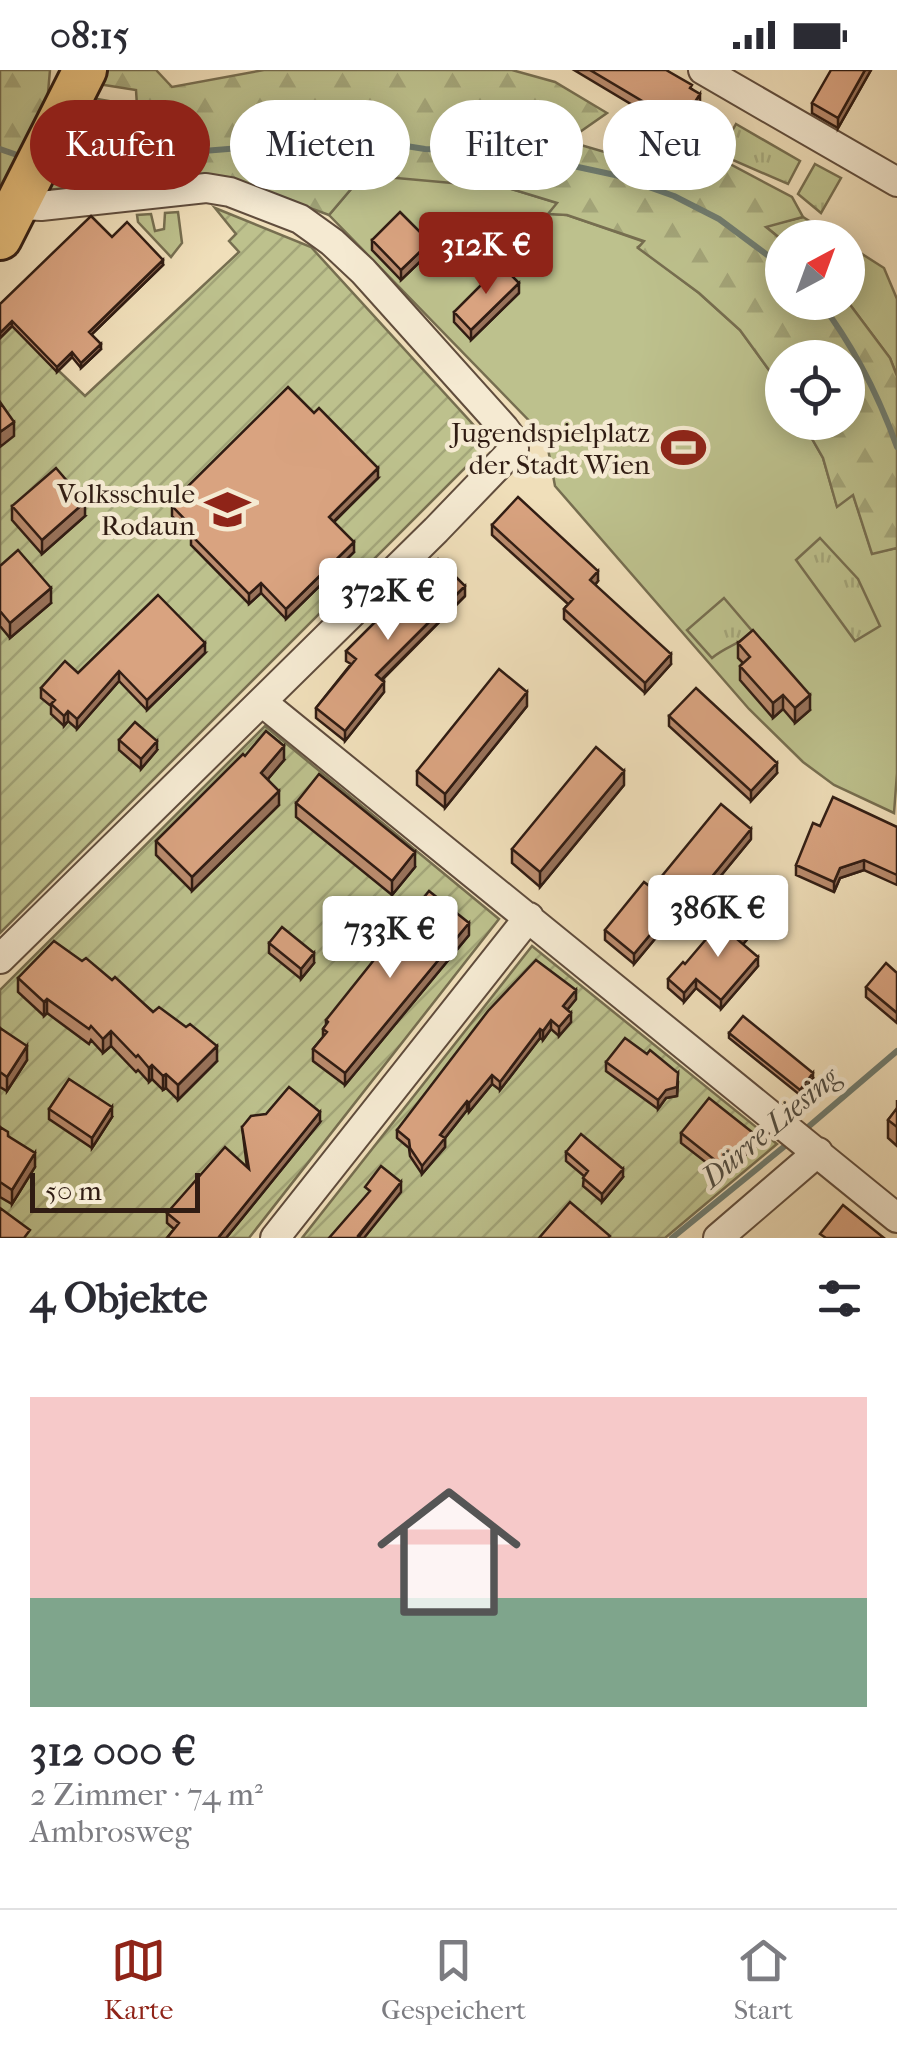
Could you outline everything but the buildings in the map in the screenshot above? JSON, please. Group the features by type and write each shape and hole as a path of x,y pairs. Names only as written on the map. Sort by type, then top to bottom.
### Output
{"main road":[{"path":"16,210 77,86"}],"street":[{"path":"703,70 897,182"},
{"path":"0,959 511,455 513,440 363,272 300,218 230,192 206,188 16,210"},
{"path":"262,702 897,1218"},
{"path":"276,1238 529,917"},
{"path":"718,1238 805,1142"}],"green space":[{"path":"0,70 50,70 47,100 30,100 30,138 7,185 0,185"},
{"path":"105,70 156,70 172,87 264,70 512,70 555,82 603,111 603,116 583,130 583,100 430,100 430,181 410,179 410,100 230,100 230,181 210,176 210,100 137,100 136,90 98,84"},
{"path":"736,124 800,161 788,184 736,161"},
{"path":"583,146 603,152 603,190 736,190 736,167 792,197 803,217 765,220 765,320 862,320 890,358 897,376 897,548 872,554 853,495 837,507 823,458 813,440 865,440 865,340 765,340 765,365 740,330 699,293 638,248 644,241 567,215 548,214 557,203 515,190 583,190"},
{"path":"815,164 841,178 821,213 798,194"},
{"name":"Jugendspielplatz der Stadt Wien","path":"410,178 430,180 430,190 515,190 558,203 550,214 567,215 645,242 638,247 740,330 765,365 765,440 813,440 823,458 837,506 853,494 872,553 897,548 894,813 834,785 803,762 749,709 555,486 546,438 329,215 350,190 410,190"},
{"path":"260,190 350,190 329,215"},
{"path":"215,208 311,247 490,443 0,933 0,338 12,326 85,396 239,252 229,241 236,234"},
{"path":"178,212 182,243 171,257 138,222 137,215 151,214 155,231 164,229 165,213"},
{"path":"865,256 884,268 897,299 897,376 890,358 862,320 865,320"},
{"path":"820,538 858,579 880,626 855,641 796,560"},
{"path":"724,598 753,632 712,658 687,630"},
{"path":"265,726 499,919 249,1238 0,1238 0,990"},
{"path":"532,946 777,1144 665,1238 302,1238"}],"waterway":[{"path":"210,150 374,141 425,149 513,153 615,175 674,196 719,219 765,253"},
{"path":"0,149 23,157"},
{"path":"832,320 864,372 897,447"},
{"name":"Dürre Liesing","path":"801,1133 897,1051"},
{"name":"Dürre Liesing","path":"672,1238 791,1141"}],"place":[{"name":"Jugendspielplatz der Stadt Wien","path":"683,448"},
{"name":"Volksschule Rodaun","path":"228,509"}]}
